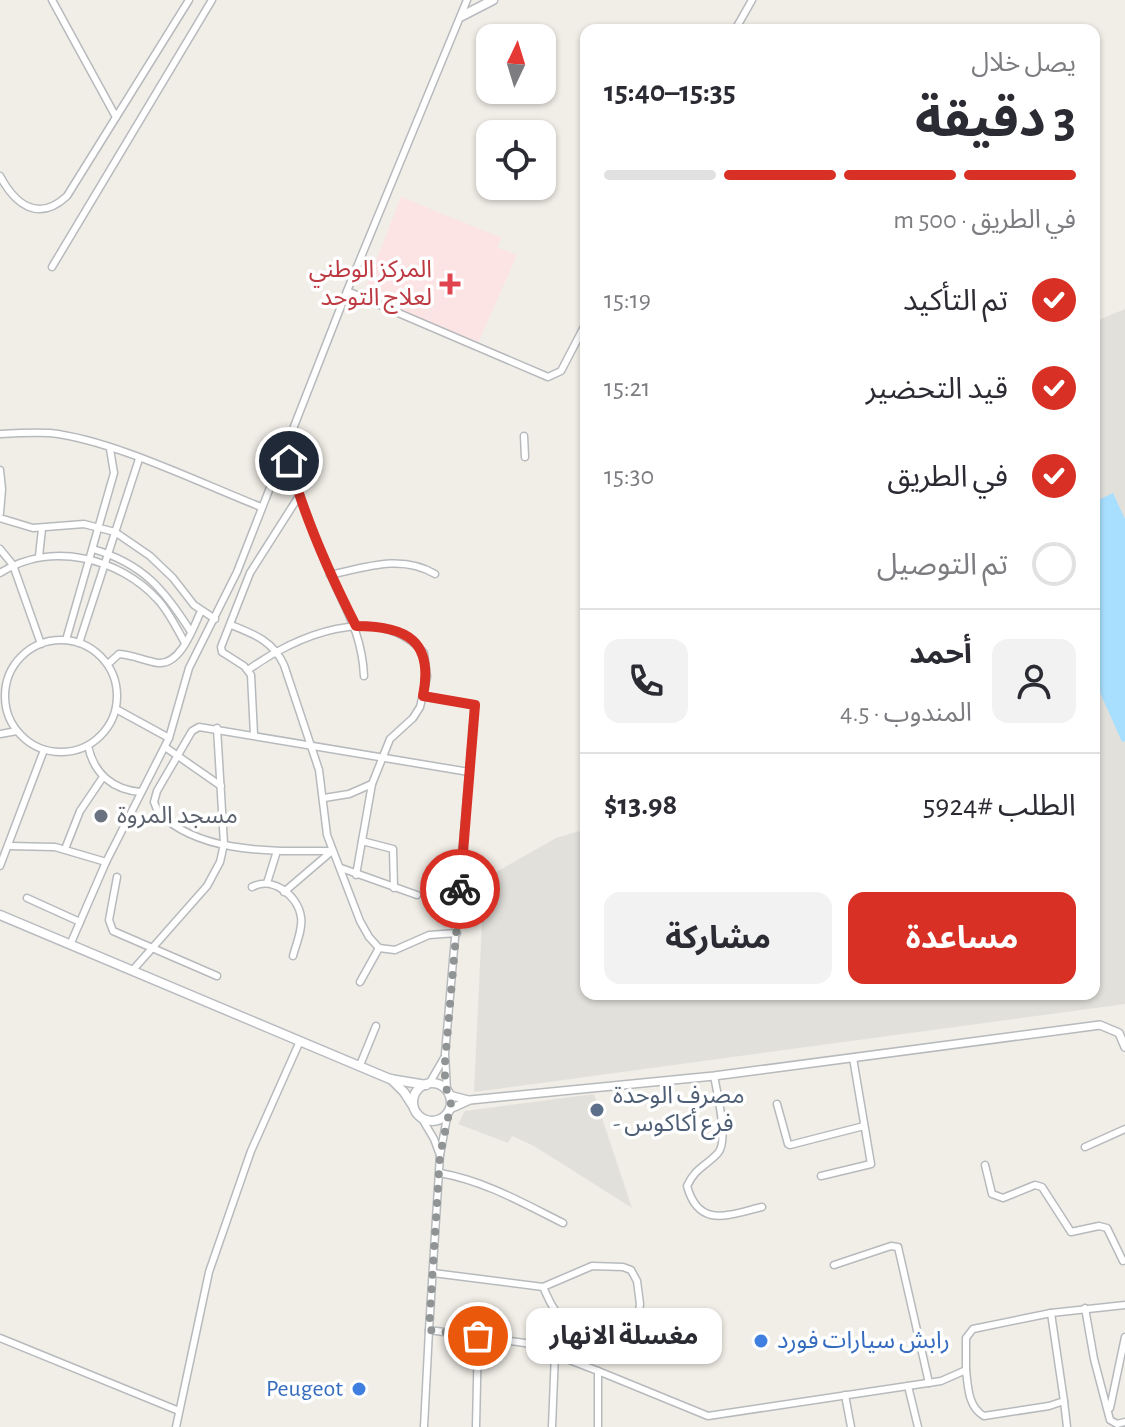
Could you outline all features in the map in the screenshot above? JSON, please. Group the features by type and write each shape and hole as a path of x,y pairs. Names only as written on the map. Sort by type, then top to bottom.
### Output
{"main road":[{"path":"462,16 493,0"},
{"path":"0,915 390,1079 439,1085 448,1093 449,1110 436,1121 421,1117 404,1092 390,1079"},
{"path":"414,1108 415,1094 427,1084"}],"street":[{"path":"52,0 116,117"},
{"path":"0,176 11,196 35,209 55,205 72,190 189,0"},
{"path":"52,267 212,0"},
{"path":"70,945 106,862 169,738 189,668 237,572 347,291 467,0"},
{"path":"738,24 752,0"},
{"path":"347,291 548,377 561,371 580,335"},
{"path":"0,434 49,433 110,449 261,507"},
{"path":"524,436 525,457"},
{"path":"66,640 114,473 110,449"},
{"path":"79,643 139,459"},
{"path":"289,461 299,496 330,575 356,626 364,676"},
{"path":"0,470 0,515 42,529 73,524 115,532 150,556 201,611 215,619"},
{"path":"254,735 253,681 248,670 221,650 250,573 299,496"},
{"path":"39,556 42,529"},
{"path":"0,549 13,565 41,644"},
{"path":"93,549 109,554 148,576 172,600 191,632"},
{"path":"0,573 39,556 64,555 105,565 136,581 163,606 185,643"},
{"path":"330,575 396,563 413,563 435,574"},
{"path":"163,606 172,600"},
{"path":"108,664 119,654 164,662 176,656 201,611"},
{"path":"231,625 259,637 276,650 284,665 312,745 332,851 360,921 379,948 395,950 429,935 457,933"},
{"path":"248,670 276,650 315,635 356,626 402,633 424,653 427,664 423,696 417,713 394,734 382,757 372,784 356,875"},
{"path":"66,640 79,643 95,651 108,664 116,681 116,709 106,731 88,746 66,752 44,750 17,731 7,709 3,684 22,656 41,644 66,640"},
{"path":"423,696 475,705 445,1054 448,1093 470,1100"},
{"path":"116,709 169,738"},
{"path":"332,851 277,851 224,844 184,833 158,812 155,796 195,728 217,728 469,772"},
{"path":"132,971 215,875 224,844 217,728"},
{"path":"0,734 17,731"},
{"path":"88,746 93,763 103,777 120,788 141,792"},
{"path":"165,747 221,786"},
{"path":"0,866 44,750"},
{"path":"65,849 80,811 103,777"},
{"path":"324,798 349,794 372,784"},
{"path":"362,841 393,849 394,888"},
{"path":"9,846 65,849 106,862"},
{"path":"267,883 277,851"},
{"path":"284,892 332,851"},
{"path":"341,868 417,895"},
{"path":"117,877 109,920 110,927 117,934 217,976"},
{"path":"252,887 267,883 276,885 297,907 301,916 293,956"},
{"path":"27,898 80,922"},
{"path":"360,982 379,948"},
{"path":"424,1427 440,1155 449,1110 470,1100 714,1076 1100,1025 1119,1033 1125,1047"},
{"path":"360,1065 376,1026"},
{"path":"176,1427 194,1331 213,1259 251,1151 300,1041"},
{"path":"427,1084 445,1054"},
{"path":"821,1176 871,1164 853,1058"},
{"path":"714,1076 722,1146 719,1152 695,1170 687,1186 691,1200 696,1208 708,1215 728,1215 762,1207"},
{"path":"777,1104 790,1145 864,1126"},
{"path":"421,1117 440,1155"},
{"path":"1085,1147 1125,1129"},
{"path":"985,1165 992,1194 1003,1198 1035,1185 1042,1187 1071,1232 1099,1226 1107,1228 1124,1263"},
{"path":"440,1173 494,1189 563,1223"},
{"path":"834,1265 891,1246 898,1247 929,1383"},
{"path":"433,1273 543,1287 592,1266 623,1267 631,1270 637,1281 640,1316 633,1329 625,1333 580,1328 561,1318 543,1287"},
{"path":"1064,1401 984,1416 975,1410 971,1400 966,1370 966,1338 973,1329 1051,1313 1125,1305"},
{"path":"1085,1308 1101,1386 1113,1423 1125,1422"},
{"path":"1051,1313 1067,1427"},
{"path":"429,1330 525,1343 708,1416 929,1383 956,1377 966,1370"},
{"path":"476,1427 478,1336"},
{"path":"1110,1411 1125,1337"},
{"path":"0,1338 179,1411"},
{"path":"552,1427 555,1353"},
{"path":"598,1371 598,1427"},
{"path":"908,1386 918,1427"},
{"path":"845,1395 851,1427"},
{"path":"708,1416 709,1427"}],"shaded area":[{"path":"401,197 502,238 497,247 517,255 478,343 361,299"},
{"path":"1125,309 1125,1004 474,1092 484,879 556,838 580,831 580,1000 1100,1000 1100,319"},
{"path":"594,1094 632,1208 534,1146 512,1136 508,1143 458,1124 465,1111"}],"water":[{"path":"1113,493 1125,519 1125,741 1122,742 1100,692 1100,499"}],"way so far":[{"path":"460,889 445,1062 445,1084 451,1104 440,1155 429,1330 478,1336"}],"place":[{"name":"المركز الوطني لعلاج التوحد","path":"450,284"},
{"name":"مسجد المروة","path":"101,816"},
{"name":"مصرف الوحدة - فرع أكاكوس","path":"597,1110"},
{"name":"مغسلة الانهار","path":"478,1336"},
{"name":"رابش سيارات فورد","path":"761,1341"},
{"name":"Peugeot","path":"359,1389"}],"route":[{"path":"289,461 299,496 330,575 356,626 402,633 415,643 424,653 427,664 423,696 475,705 460,889"}]}
